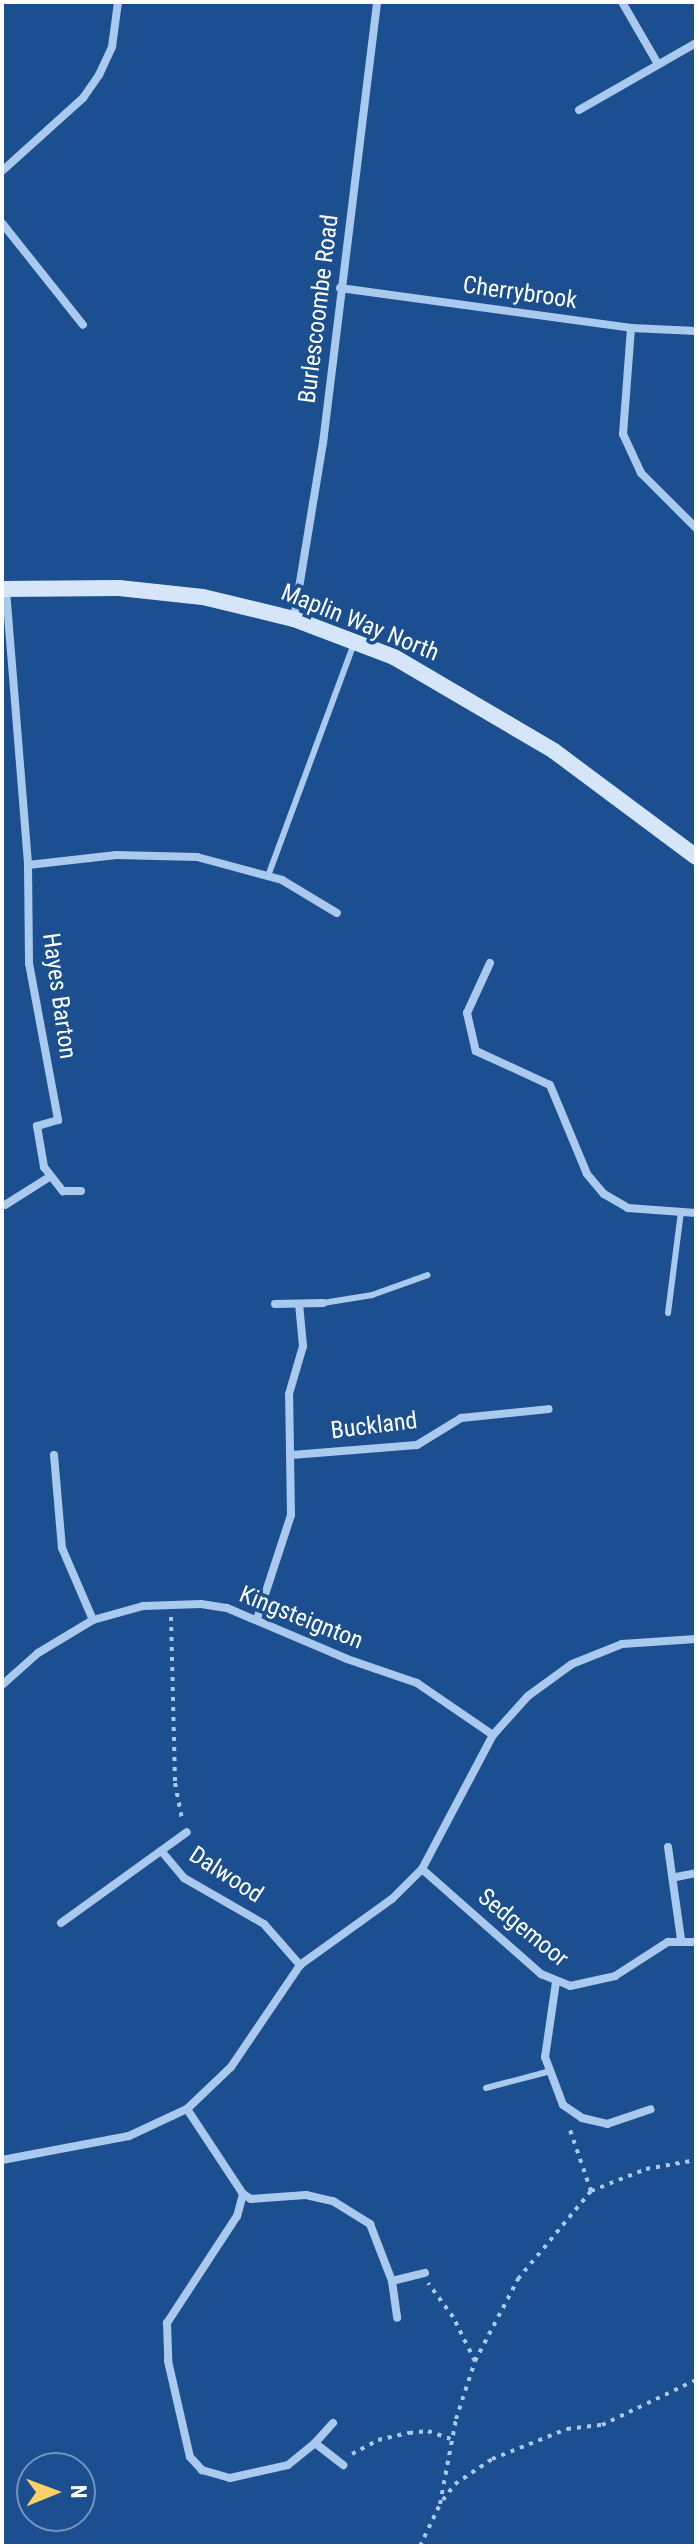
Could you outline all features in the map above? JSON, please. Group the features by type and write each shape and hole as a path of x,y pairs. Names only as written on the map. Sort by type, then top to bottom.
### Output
{"street":[{"path":"2,171 83,98 99,75 112,47 118,2"},
{"name":"Burlescoombe Road","path":"294,619 323,443 377,2"},
{"path":"622,2 658,64"},
{"path":"579,110 696,43"},
{"path":"2,223 83,325"},
{"name":"Cherrybrook","path":"340,288 631,328 696,331"},
{"path":"631,328 623,434 641,473 696,528"},
{"name":"Maplin Way North","path":"4,589 161,591 294,619 354,642 476,701 554,751 696,857"},
{"name":"Hayes Barton","path":"4,589 28,865 29,963 58,1120 37,1126 44,1167 51,1176"},
{"path":"28,865 116,855 197,857 268,876 337,913"},
{"path":"490,963 467,1013 476,1051 550,1085 587,1174 604,1194 628,1208 696,1213"},
{"path":"5,1205 51,1176 63,1191 81,1191"},
{"path":"275,1304 323,1303"},
{"path":"257,1619 287,1536 292,1455 289,1394 303,1346 299,1304"},
{"name":"Buckland","path":"292,1455 417,1445 471,1415 549,1409"},
{"path":"54,1455 62,1548 93,1620"},
{"name":"Kingsteignton","path":"2,1685 38,1653 93,1620 171,1603 227,1608 347,1659 417,1683 493,1735"},
{"path":"2,2160 129,2136 187,2109 231,2067 300,1965 392,1899 422,1869 493,1735 528,1696 572,1664 622,1644 696,1639"},
{"name":"Dalwood","path":"61,1923 163,1853 187,1832"},
{"path":"668,1847 676,1877 681,1940 696,1942"},
{"name":"Dalwood","path":"163,1853 184,1878 264,1924 300,1965"},
{"name":"Sedgemoor","path":"422,1869 556,1982 597,1983 681,1940"},
{"path":"676,1877 696,1873"},
{"path":"556,1982 544,2040 547,2072 563,2105 582,2118 607,2124 651,2109"},
{"path":"187,2109 243,2194 260,2199 306,2195 348,2208 378,2236 392,2281 397,2318"},
{"path":"243,2194 237,2216 167,2323 168,2361 190,2457 202,2470 230,2478 288,2465 333,2423"},
{"path":"392,2281 425,2273"},
{"path":"315,2443 343,2465"}],"lane":[{"path":"268,876 354,642"},
{"path":"668,1313 681,1212"},
{"path":"323,1303 372,1295 428,1275"},
{"path":"486,2088 547,2072"}],"path":[{"path":"171,1603 176,1801 187,1832"},
{"path":"567,2121 591,2191"},
{"path":"440,2504 451,2439 475,2361 518,2279 591,2191 625,2175 696,2160"},
{"path":"425,2273 475,2361"},
{"path":"420,2546 440,2504 455,2484 492,2459 567,2429 602,2425 696,2380"},
{"path":"351,2455 378,2440 409,2433 428,2431 451,2439"}]}
